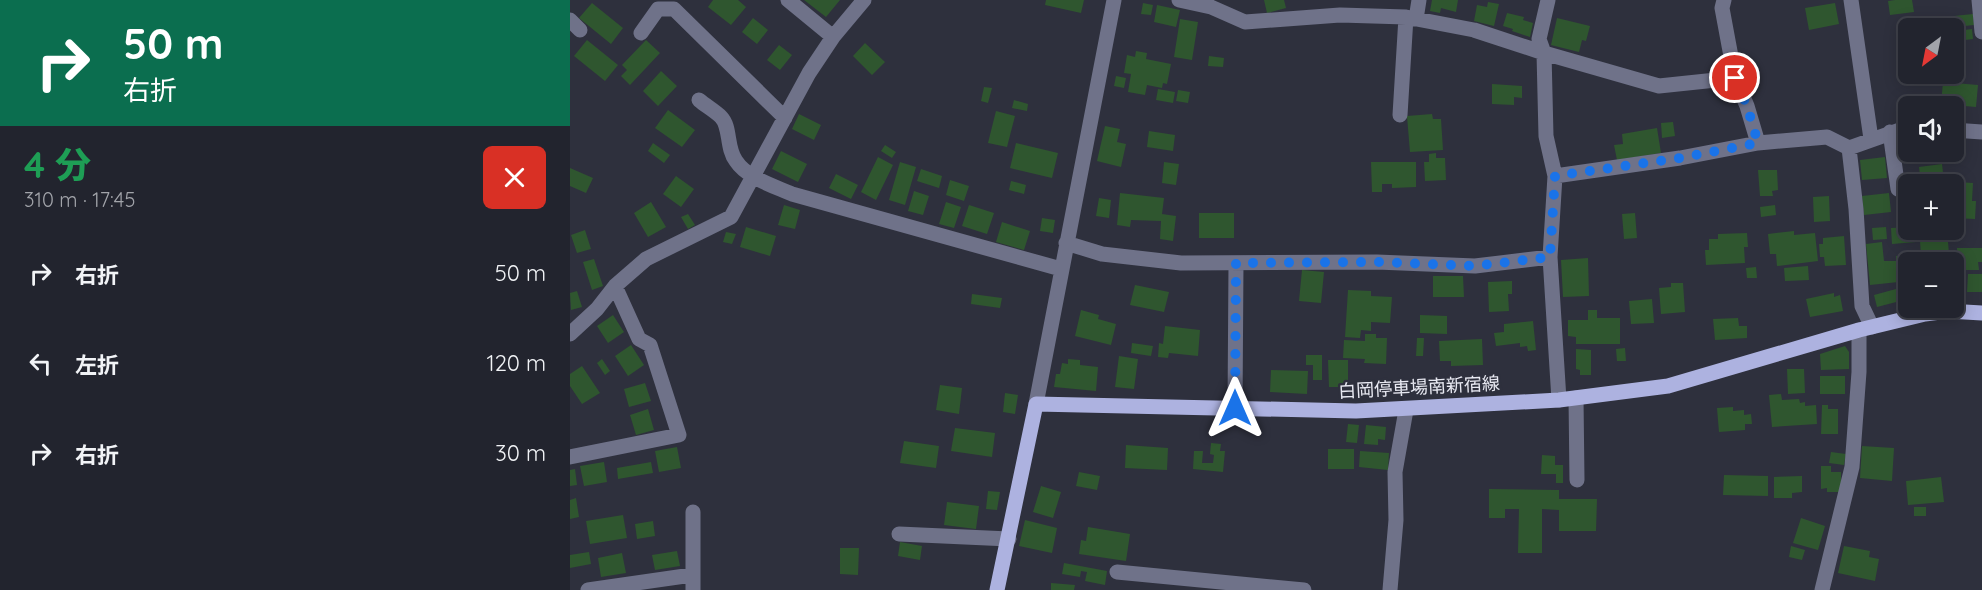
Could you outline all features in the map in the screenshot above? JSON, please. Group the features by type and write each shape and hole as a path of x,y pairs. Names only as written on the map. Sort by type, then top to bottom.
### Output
{"main road":[{"name":"白岡停車場南新宿線","path":"1036,405 1356,411 1558,400 1668,386 1866,329 1937,312 1982,313"},
{"path":"997,590 1036,405"}],"street":[{"path":"788,0 833,37"},
{"path":"571,331 597,309 615,286 646,259 731,217 755,177 809,73 833,37 864,0"},
{"path":"1036,405 1114,0"},
{"path":"1179,0 1211,7 1245,22 1340,15 1411,18 1474,30 1659,86 1735,78"},
{"path":"1400,115 1411,18 1419,0"},
{"path":"1548,0 1539,39 1544,53 1546,136 1555,176 1550,257 1558,400"},
{"path":"1724,0 1722,8 1735,78 1747,106 1758,143"},
{"path":"1851,0 1871,139"},
{"path":"1979,0 1982,32"},
{"path":"641,33 658,9 674,9 785,118"},
{"path":"699,100 721,117 725,123 728,146 736,162 755,177 792,194 1061,269"},
{"path":"1555,176 1680,158 1758,143 1827,137 1849,148 1898,129"},
{"path":"1964,131 1982,132"},
{"path":"1890,132 1898,189"},
{"path":"1822,590 1852,466 1859,372 1866,329 1862,306 1856,209 1849,148"},
{"path":"1066,243 1102,255 1181,263 1377,262 1475,266 1550,257"},
{"path":"1235,408 1236,263"},
{"path":"570,457 679,435 650,345 639,339 615,286"},
{"path":"1576,398 1577,480"},
{"path":"1390,590 1396,519 1395,472 1406,410"},
{"path":"588,590 692,582 693,512"},
{"path":"899,534 1009,539"},
{"path":"1117,572 1304,590"}],"building":[{"path":"713,0 738,0 746,7 731,25 708,7"},
{"path":"804,0 840,0 826,17"},
{"path":"1046,0 1084,0 1081,13 1045,5"},
{"path":"1264,0 1284,0 1286,8 1267,13"},
{"path":"1432,0 1458,0 1456,12 1441,8 1440,13 1430,11"},
{"path":"1912,0 1914,12 1890,15 1888,1"},
{"path":"1488,2 1499,4 1494,26 1474,21 1477,5 1487,7"},
{"path":"592,3 623,28 611,44 579,18"},
{"path":"1143,3 1153,5 1151,15 1141,14"},
{"path":"1835,3 1839,24 1809,30 1805,8"},
{"path":"1157,5 1180,10 1176,27 1154,22"},
{"path":"1507,13 1524,17 1523,20 1533,23 1530,37 1503,26"},
{"path":"1973,14 1974,25 1964,26 1964,18 1954,18 1954,16"},
{"path":"753,18 768,30 757,44 742,32"},
{"path":"1557,18 1590,26 1586,41 1582,40 1579,52 1551,45"},
{"path":"1180,19 1198,22 1192,60 1174,57"},
{"path":"1972,29 1973,39 1964,40 1964,30"},
{"path":"587,40 618,65 605,81 574,56"},
{"path":"646,40 660,53 630,85 621,76 627,70 622,65"},
{"path":"865,43 885,62 872,75 853,56"},
{"path":"779,45 792,55 780,70 767,60"},
{"path":"1136,51 1147,53 1146,59 1171,64 1167,84 1163,83 1162,88 1147,85 1145,95 1128,92 1131,74 1124,73 1127,55 1135,57"},
{"path":"1209,56 1224,58 1223,67 1208,66"},
{"path":"661,71 677,86 658,106 643,91"},
{"path":"1116,76 1126,78 1124,88 1114,86"},
{"path":"1492,84 1522,86 1522,98 1514,97 1514,105 1492,104"},
{"path":"1943,84 1978,85 1976,107 1964,106 1964,96 1942,96"},
{"path":"984,87 992,88 988,103 981,101"},
{"path":"1158,89 1175,92 1173,103 1156,100"},
{"path":"1178,90 1190,92 1188,103 1176,101"},
{"path":"1014,100 1028,104 1027,111 1012,108"},
{"path":"668,110 695,130 682,147 655,128"},
{"path":"996,111 1015,116 1007,147 988,143"},
{"path":"799,114 821,125 814,140 792,129"},
{"path":"1432,114 1433,119 1441,119 1443,150 1410,152 1407,116"},
{"path":"1673,122 1675,136 1662,138 1661,123"},
{"path":"1105,126 1120,129 1117,142 1126,144 1121,167 1097,161"},
{"path":"1657,128 1661,153 1617,160 1614,145 1623,144 1622,134"},
{"path":"1149,131 1175,135 1173,151 1147,147"},
{"path":"653,143 670,155 664,163 648,151"},
{"path":"1016,143 1058,153 1052,178 1010,168"},
{"path":"885,145 896,152 892,158 881,151"},
{"path":"781,151 807,164 798,182 772,169"},
{"path":"1436,153 1436,158 1445,158 1446,180 1425,181 1424,162 1429,162 1429,154"},
{"path":"878,157 893,165 876,200 861,192"},
{"path":"1885,157 1887,178 1862,180 1860,160"},
{"path":"900,162 916,167 905,205 889,200"},
{"path":"1164,162 1179,164 1176,185 1162,183"},
{"path":"1371,162 1416,162 1416,187 1392,188 1392,184 1382,184 1382,192 1372,192"},
{"path":"1942,164 1943,174 1920,174 1919,167"},
{"path":"570,168 593,178 586,193 570,186"},
{"path":"921,169 942,176 939,188 917,181"},
{"path":"1758,170 1777,170 1778,190 1772,191 1773,196 1760,196"},
{"path":"836,174 858,185 851,199 829,188"},
{"path":"676,176 694,189 681,207 663,194"},
{"path":"950,180 969,186 964,201 946,195"},
{"path":"1011,181 1026,185 1024,194 1009,190"},
{"path":"1964,182 1973,183 1972,201 1976,201 1975,219 1964,218"},
{"path":"914,191 929,196 923,215 908,211"},
{"path":"1120,193 1164,198 1162,214 1176,216 1173,241 1160,239 1161,221 1131,220 1130,227 1117,225"},
{"path":"1889,193 1891,212 1864,215 1862,196"},
{"path":"1829,196 1830,221 1814,222 1813,197"},
{"path":"1099,198 1111,200 1109,218 1096,216"},
{"path":"651,202 666,227 648,237 634,213"},
{"path":"946,202 961,207 954,228 939,224"},
{"path":"784,205 800,210 795,229 778,225"},
{"path":"969,205 994,213 987,234 962,226"},
{"path":"1775,205 1776,215 1761,217 1760,207"},
{"path":"1199,213 1234,213 1234,238 1199,238"},
{"path":"1635,213 1637,238 1624,239 1622,214"},
{"path":"688,214 695,225 688,229 681,217"},
{"path":"1042,218 1055,220 1053,233 1040,231"},
{"path":"1002,222 1030,231 1024,250 996,242"},
{"path":"746,227 776,236 770,256 740,247"},
{"path":"1886,227 1887,239 1873,240 1872,228"},
{"path":"1891,228 1898,228 1898,240 1916,240 1916,242 1892,244"},
{"path":"585,230 591,249 577,253 571,235"},
{"path":"1794,231 1794,235 1815,233 1818,261 1777,266 1776,254 1770,254 1768,234"},
{"path":"726,232 736,234 732,244 723,242"},
{"path":"1747,233 1748,247 1744,247 1745,263 1706,265 1705,250 1709,250 1709,239 1718,239 1718,234"},
{"path":"1844,236 1846,265 1825,266 1824,257 1820,257 1819,244 1823,244 1823,238"},
{"path":"1948,240 1949,252 1921,252 1920,241"},
{"path":"1882,242 1884,261 1896,261 1896,256 1898,256 1898,282 1870,285 1866,244"},
{"path":"1957,248 1982,248 1982,262 1978,262 1979,270 1964,270 1964,252 1957,252"},
{"path":"1588,258 1589,296 1563,297 1561,260"},
{"path":"594,259 603,286 592,290 583,262"},
{"path":"1808,266 1809,280 1785,281 1784,268"},
{"path":"1756,267 1757,278 1747,278 1746,268"},
{"path":"1302,270 1324,272 1321,303 1299,301"},
{"path":"1968,274 1982,274 1982,292 1967,292"},
{"path":"1433,276 1463,276 1464,297 1433,297"},
{"path":"1512,281 1512,294 1508,294 1509,311 1489,312 1488,282"},
{"path":"1671,283 1683,283 1685,312 1661,314 1659,288 1671,287"},
{"path":"1135,285 1169,292 1164,312 1130,305"},
{"path":"1896,289 1898,302 1877,307 1874,295"},
{"path":"1348,290 1371,291 1371,296 1392,297 1390,323 1371,322 1371,331 1361,330 1360,338 1345,337"},
{"path":"577,291 582,307 571,310 570,293"},
{"path":"1834,293 1834,297 1840,295 1843,311 1810,317 1806,299"},
{"path":"972,294 1002,298 1000,308 971,304"},
{"path":"1652,299 1654,323 1631,324 1629,301"},
{"path":"1081,310 1099,315 1098,319 1116,324 1111,345 1075,336"},
{"path":"1588,310 1597,310 1597,318 1620,318 1620,344 1576,344 1576,337 1568,336 1568,320 1588,320"},
{"path":"613,315 624,332 608,343 597,326"},
{"path":"1420,315 1447,316 1447,334 1420,333"},
{"path":"1738,318 1739,326 1747,326 1747,338 1715,340 1713,319"},
{"path":"1533,321 1536,350 1528,351 1527,346 1520,347 1520,343 1496,346 1494,333 1504,332 1504,324"},
{"path":"1165,326 1200,330 1198,356 1169,353 1168,358 1158,357 1159,343 1163,344"},
{"path":"1365,334 1376,334 1376,338 1387,338 1386,364 1364,363 1365,359 1343,358 1344,340 1365,341"},
{"path":"1417,338 1424,338 1423,356 1416,356"},
{"path":"1482,339 1483,365 1451,366 1451,361 1440,361 1439,341"},
{"path":"1132,343 1153,346 1151,356 1131,353"},
{"path":"631,345 644,365 628,376 615,356"},
{"path":"1845,346 1849,352 1849,369 1821,370 1820,354"},
{"path":"1625,348 1626,361 1617,361 1616,349"},
{"path":"1576,349 1591,350 1591,375 1580,375 1580,370 1576,369"},
{"path":"1306,355 1322,355 1322,380 1313,380 1313,365 1306,365"},
{"path":"1119,356 1138,359 1134,389 1115,387"},
{"path":"602,359 610,371 605,375 597,363"},
{"path":"1068,359 1080,360 1080,365 1098,367 1096,391 1054,387 1056,374 1060,374 1062,363 1068,364"},
{"path":"1328,360 1348,360 1348,387 1329,387"},
{"path":"582,366 600,393 582,404 570,386 570,374"},
{"path":"1787,369 1804,369 1805,393 1788,394"},
{"path":"1271,370 1308,371 1307,394 1270,392"},
{"path":"1820,376 1845,376 1845,394 1820,394"},
{"path":"645,383 651,401 629,407 624,389"},
{"path":"940,385 962,388 959,414 936,410"},
{"path":"1005,393 1018,395 1015,414 1003,412"},
{"path":"1781,394 1782,400 1799,399 1800,403 1805,402 1805,406 1816,405 1817,424 1772,427 1769,395"},
{"path":"1822,405 1828,405 1828,409 1838,409 1838,434 1821,434"},
{"path":"1733,407 1733,411 1744,410 1744,415 1751,414 1752,424 1745,424 1745,430 1719,432 1717,408"},
{"path":"648,409 654,430 636,435 630,415"},
{"path":"1348,424 1359,425 1357,443 1346,442"},
{"path":"1366,425 1386,427 1385,440 1378,439 1378,445 1364,444"},
{"path":"955,428 995,433 992,457 951,451"},
{"path":"904,441 939,446 936,468 900,463"},
{"path":"1211,443 1221,444 1220,451 1225,451 1223,472 1193,469 1194,451 1203,451 1202,463 1213,463 1214,455 1210,454"},
{"path":"1126,445 1168,448 1167,470 1125,468"},
{"path":"1862,446 1894,448 1892,481 1860,478"},
{"path":"677,447 681,468 659,472 655,451"},
{"path":"1328,449 1354,449 1354,469 1328,469"},
{"path":"1360,451 1389,453 1388,470 1359,467"},
{"path":"1831,452 1846,454 1844,465 1829,463"},
{"path":"1542,455 1555,456 1555,465 1563,465 1563,483 1556,483 1556,474 1541,474"},
{"path":"604,462 607,482 584,486 580,466"},
{"path":"651,462 653,473 618,479 617,468"},
{"path":"1821,466 1831,466 1831,472 1841,472 1841,492 1827,492 1827,488 1821,489"},
{"path":"575,469 577,485 570,486 570,470"},
{"path":"1079,472 1100,476 1097,490 1076,486"},
{"path":"1724,475 1768,476 1768,496 1723,495"},
{"path":"1802,476 1802,492 1792,493 1792,498 1774,498 1774,477"},
{"path":"1941,477 1944,502 1908,505 1906,481"},
{"path":"1041,486 1061,492 1053,518 1033,512"},
{"path":"1489,489 1559,490 1559,499 1597,499 1596,531 1559,531 1559,510 1542,509 1542,553 1518,553 1519,509 1505,509 1505,518 1489,518"},
{"path":"988,491 1000,492 997,510 986,509"},
{"path":"576,498 579,517 570,519 570,500"},
{"path":"947,502 979,506 976,529 944,525"},
{"path":"1914,507 1926,507 1926,516 1914,516"},
{"path":"623,515 627,538 590,544 586,521"},
{"path":"1801,518 1825,526 1818,550 1793,543"},
{"path":"1025,520 1057,528 1052,553 1019,546"},
{"path":"653,521 655,536 637,539 635,524"},
{"path":"1088,527 1130,534 1126,561 1079,554 1081,540 1086,541"},
{"path":"900,542 922,546 920,560 898,556"},
{"path":"1791,546 1805,550 1802,560 1789,557"},
{"path":"1844,546 1870,551 1869,557 1879,559 1875,581 1838,573"},
{"path":"840,548 859,548 858,575 840,574"},
{"path":"677,551 680,566 655,570 652,555"},
{"path":"589,552 591,564 570,568 570,555"},
{"path":"622,553 626,573 601,577 598,558"},
{"path":"1064,563 1107,571 1105,585 1085,581 1087,572 1081,571 1080,577 1062,574"},
{"path":"1051,583 1075,585 1074,590 1051,590"}],"route":[{"path":"1235,408 1236,263 1377,262 1475,266 1550,257 1555,176 1680,158 1758,143 1747,106 1735,78"}]}
